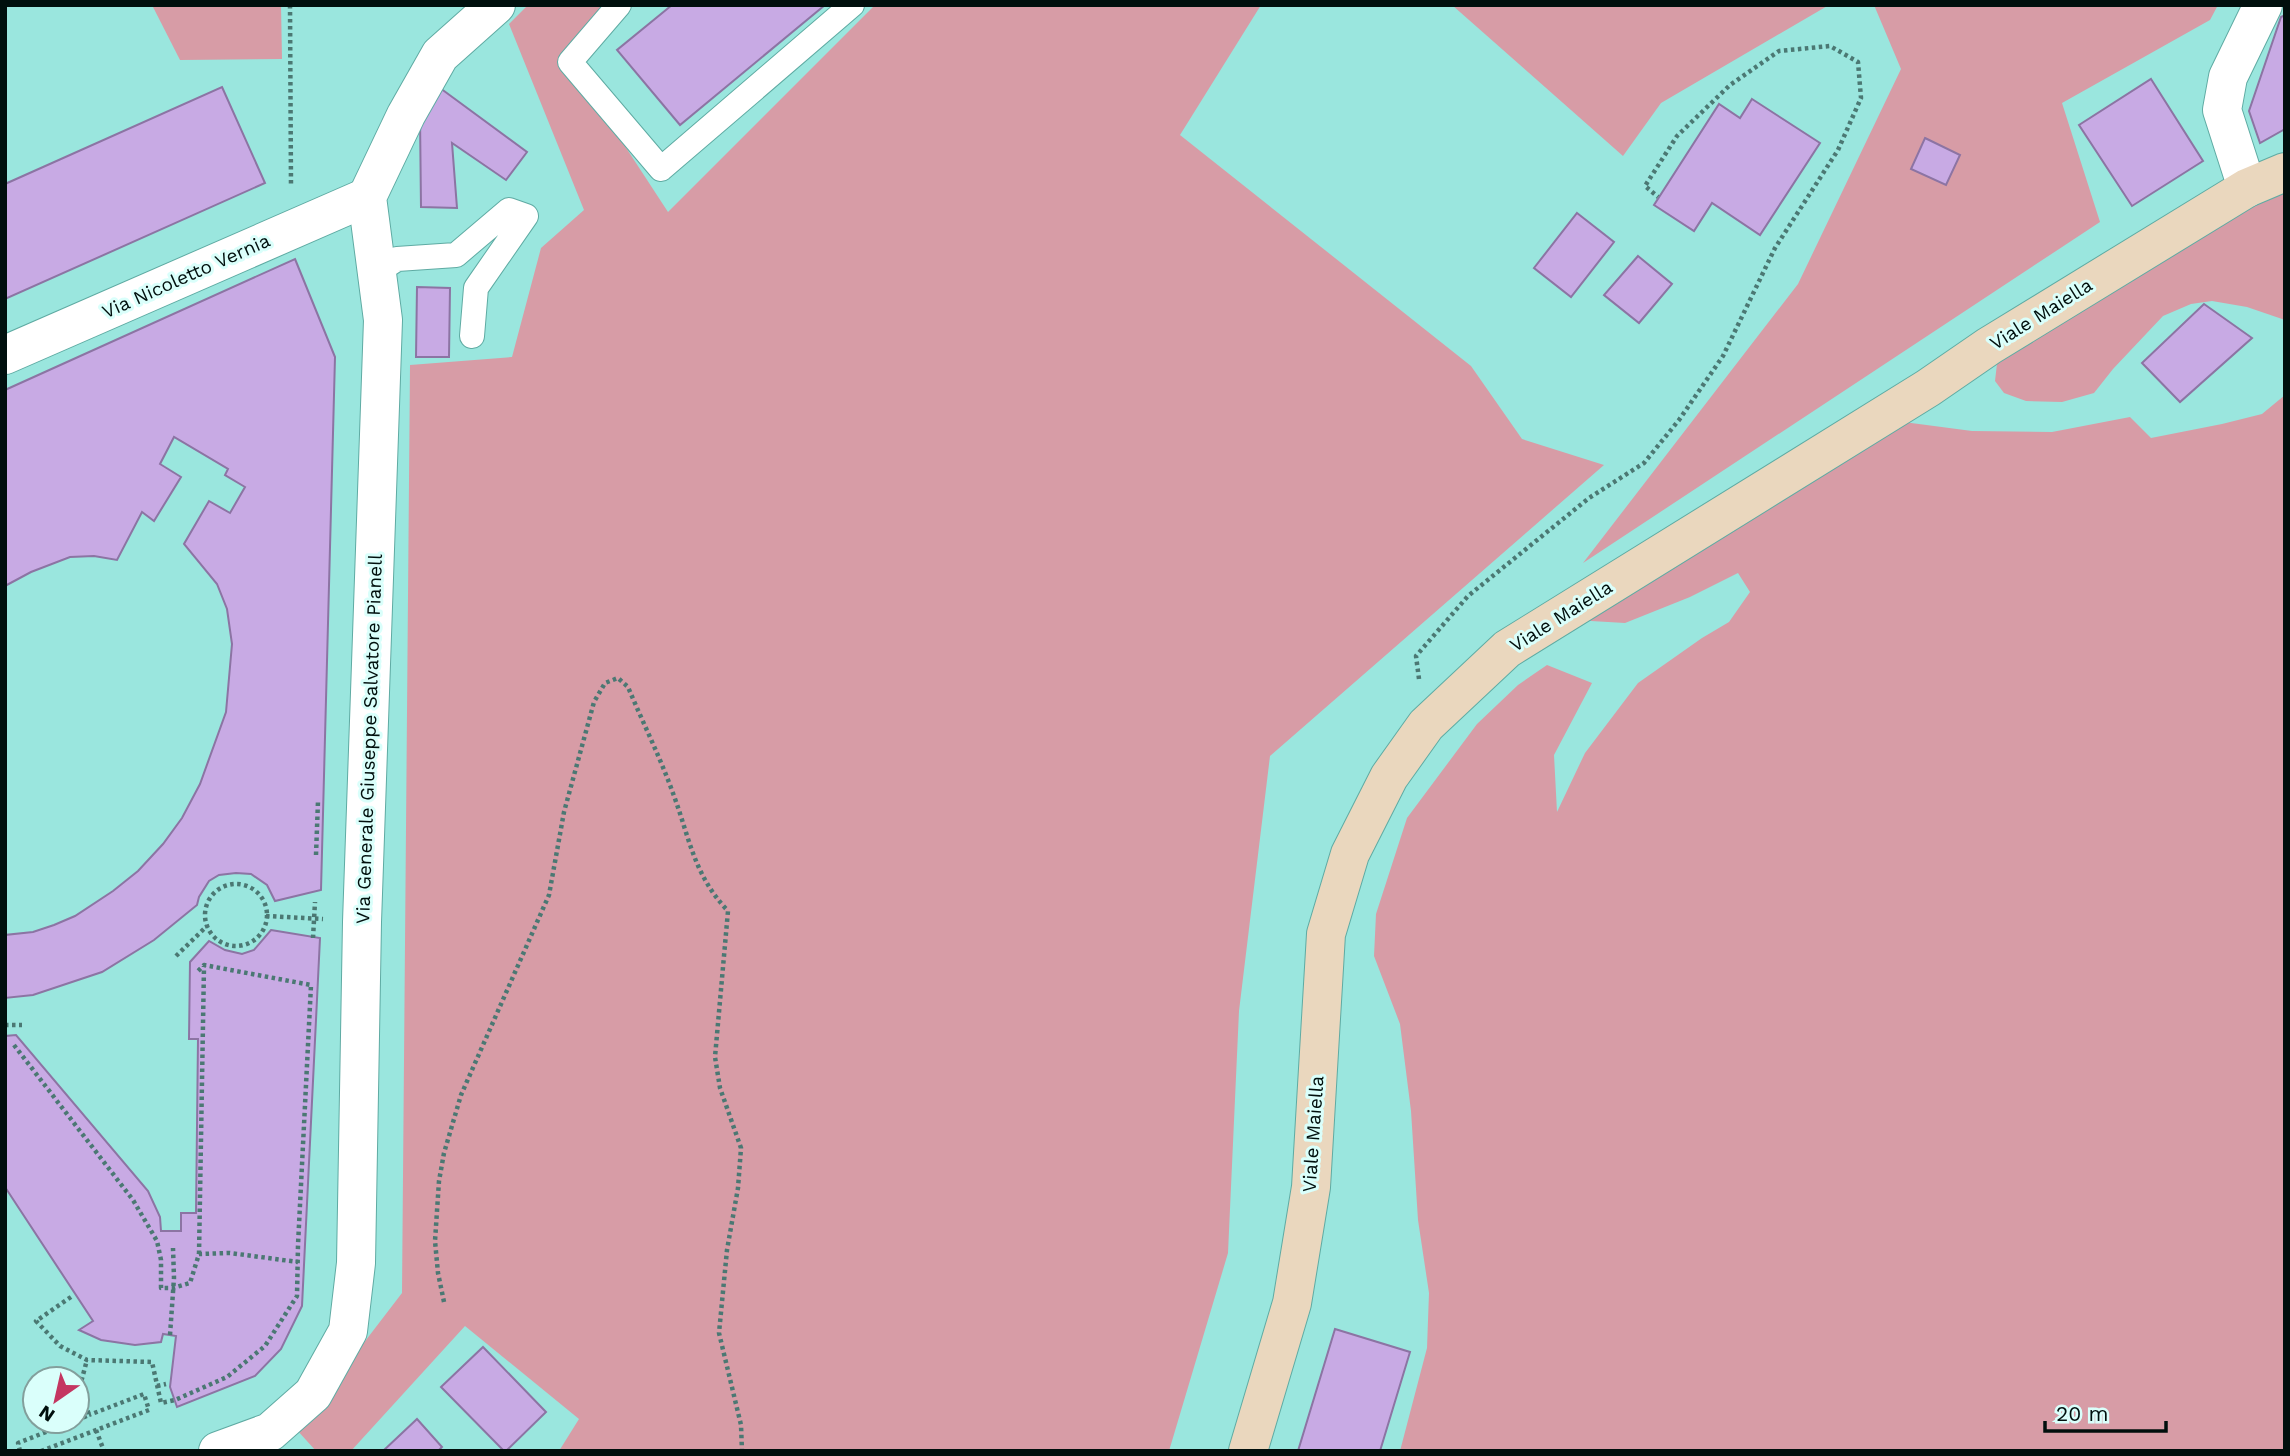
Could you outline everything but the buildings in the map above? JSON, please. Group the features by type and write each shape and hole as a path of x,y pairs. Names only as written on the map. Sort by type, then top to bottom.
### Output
{"main road":[{"name":"Viale Maiella","path":"1248,1451 1292,1303 1309,1200 1326,934 1350,854 1389,777 1426,724 1507,649 1928,388 1989,346 2247,188 2285,172"}],"street":[{"path":"367,197 406,115 440,55 496,5"},
{"path":"2247,188 2222,110 2228,76 2263,5"},
{"name":"Via Nicoletto Vernia","path":"5,355 367,197"},
{"name":"Via Generale Giuseppe Salvatore Pianell","path":"218,1451 270,1432 313,1394 348,1331 356,1263 362,922 383,320 367,197"}],"lane":[{"path":"619,5 570,62 661,169 852,5"},
{"path":"377,272 397,259 456,255 509,210 526,216 476,288 472,336"}],"path":[{"path":"290,5 291,190 304,224"},
{"path":"1426,724 1416,656 1468,596 1589,498 1644,463 1679,420 1723,356 1775,248 1838,150 1861,98 1858,62 1830,46 1779,51 1730,85 1677,136 1645,186 1658,197"},
{"path":"444,1302 435,1241 439,1181 444,1153 461,1095 549,895 564,811 594,702 605,683 618,678 628,687 674,795 693,857 711,893 728,911 715,1057 720,1088 741,1148 719,1333 741,1425 742,1451"},
{"path":"316,855 318,802"},
{"path":"226,885 244,885 263,900 266,916 262,931 251,942 227,944 212,934 207,926 205,912 211,896 226,885"},
{"path":"313,938 314,902"},
{"path":"266,916 362,922"},
{"path":"176,956 207,926"},
{"path":"196,973 204,965"},
{"path":"14,1045 133,1200 157,1241 161,1260 161,1288 190,1283 199,1254 204,965"},
{"path":"71,1297 36,1321 60,1346 87,1360 152,1362 161,1403 227,1377 265,1346 298,1296 311,985 204,965"},
{"path":"5,1026 22,1026"},
{"path":"170,1335 173,1248"},
{"path":"199,1254 230,1254 298,1262"},
{"path":"86,1365 87,1360"},
{"path":"157,1386 166,1384"},
{"path":"41,1451 149,1410 144,1394 91,1414"},
{"path":"96,1430 104,1451"},
{"path":"20,1451 18,1443 38,1435"}],"shaded area":[{"path":"152,5 281,5 282,59 180,60"},
{"path":"528,5 611,5 570,62 668,212 875,5 1261,5 1180,135 1471,366 1522,439 1604,465 1270,756 1239,1011 1228,1253 1169,1451 559,1451 579,1419 465,1326 351,1451 316,1451 297,1430 402,1293 410,365 512,357 541,248 584,210 509,24"},
{"path":"1452,5 1829,5 1661,103 1623,156"},
{"path":"1874,5 2218,5 2210,20 2062,103 2100,222 1583,563 1798,284 1901,69"},
{"path":"2285,177 2285,320 2247,307 2212,301 2191,304 2163,316 2094,393 2062,402 2026,401 2004,393 1995,381 1998,355"},
{"path":"2285,395 2285,1451 1400,1451 1427,1348 1429,1293 1418,1220 1411,1111 1400,1024 1374,956 1376,914 1407,818 1477,724 1518,685 1547,665 1592,683 1554,755 1557,812 1585,753 1638,683 1729,622 1750,592 1738,573 1690,597 1625,623 1591,621 1575,612 1896,421 1972,431 2052,432 2130,417 2151,438 2262,414"}]}
